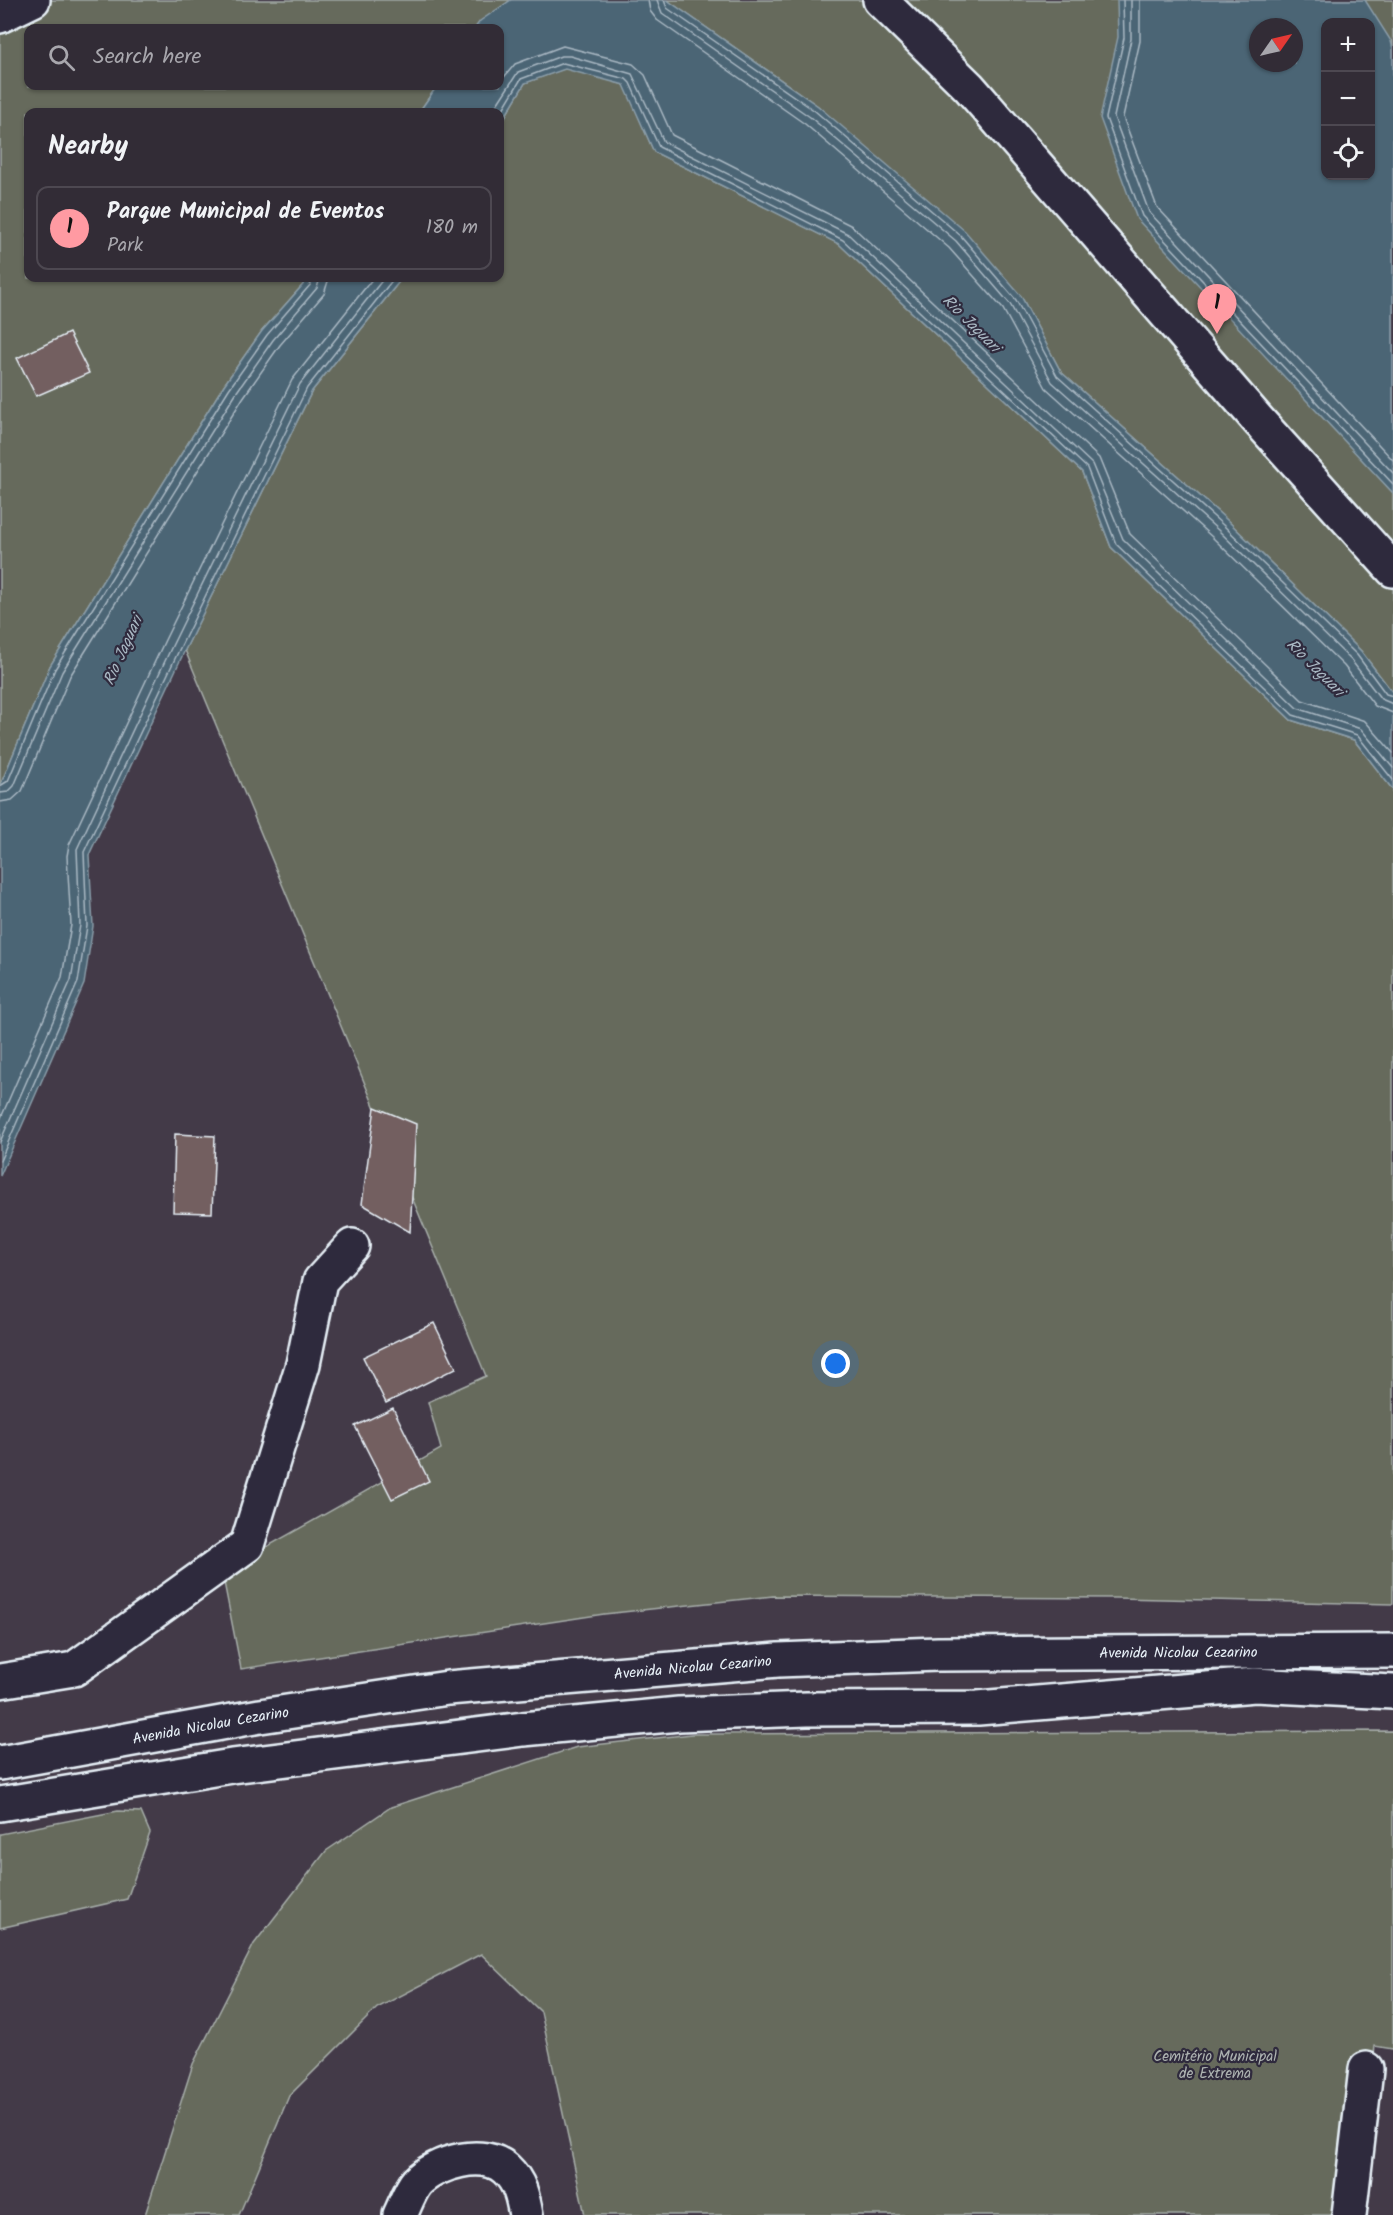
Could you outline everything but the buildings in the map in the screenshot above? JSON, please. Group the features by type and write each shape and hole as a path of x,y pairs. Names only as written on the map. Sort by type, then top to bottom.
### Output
{"main road":[{"path":"0,16 33,0"},
{"path":"880,0 969,87 1258,420 1393,570"},
{"path":"0,1681 74,1669 247,1545 303,1364 320,1281 352,1246"},
{"name":"Avenida Nicolau Cezarino","path":"0,1763 260,1716 448,1688 721,1665 938,1654 1393,1651"},
{"path":"0,1804 232,1766 512,1731 679,1714 807,1709 978,1708 1255,1685 1393,1692"},
{"path":"1349,2215 1366,2069"},
{"path":"400,2215 417,2182 445,2165 475,2157 505,2168 521,2189 526,2215"}],"green space":[{"path":"0,0 511,0 478,24 24,24 24,90 434,90 422,108 24,108 24,282 305,282 262,331 224,385 50,666 0,786"},
{"path":"667,0 1393,0 1393,693 1361,651 1227,520 1061,372 1021,296 818,106"},
{"path":"566,68 625,85 654,152 839,244 1082,472 1111,547 1291,720 1354,740 1393,790 1393,1604 1116,1598 773,1596 604,1614 241,1669 222,1572 441,1449 428,1402 486,1376 185,650 312,391 399,282 504,282 504,118 525,83"},
{"name":"Cemitério Municipal de Extrema","path":"1393,1731 1393,2049 1375,2046 1355,2215 585,2215 541,2012 481,1954 377,2008 289,2096 239,2215 145,2215 193,2064 254,1944 326,1851 391,1807 577,1747 692,1734"},
{"path":"118,1811 141,1812 150,1833 127,1899 0,1928 0,1834"}],"water":[{"name":"Rio Jaguari","path":"511,0 667,0 818,106 965,231 1021,296 1061,372 1227,520 1361,651 1393,693 1393,790 1354,740 1291,720 1111,547 1082,472 839,244 654,152 624,85 565,69 525,83 504,118 504,108 422,108 434,90 504,90 504,24 478,24"},
{"path":"1117,0 1365,0 1391,41 1393,49 1393,493 1137,219 1100,118 1118,37"},
{"name":"Rio Jaguari","path":"305,282 399,282 312,391 185,650 89,855 93,926 84,984 0,1176 0,786 50,666 224,385 262,331"}],"place":[{"name":"Parque Municipal de Eventos","path":"1217,334"}]}
